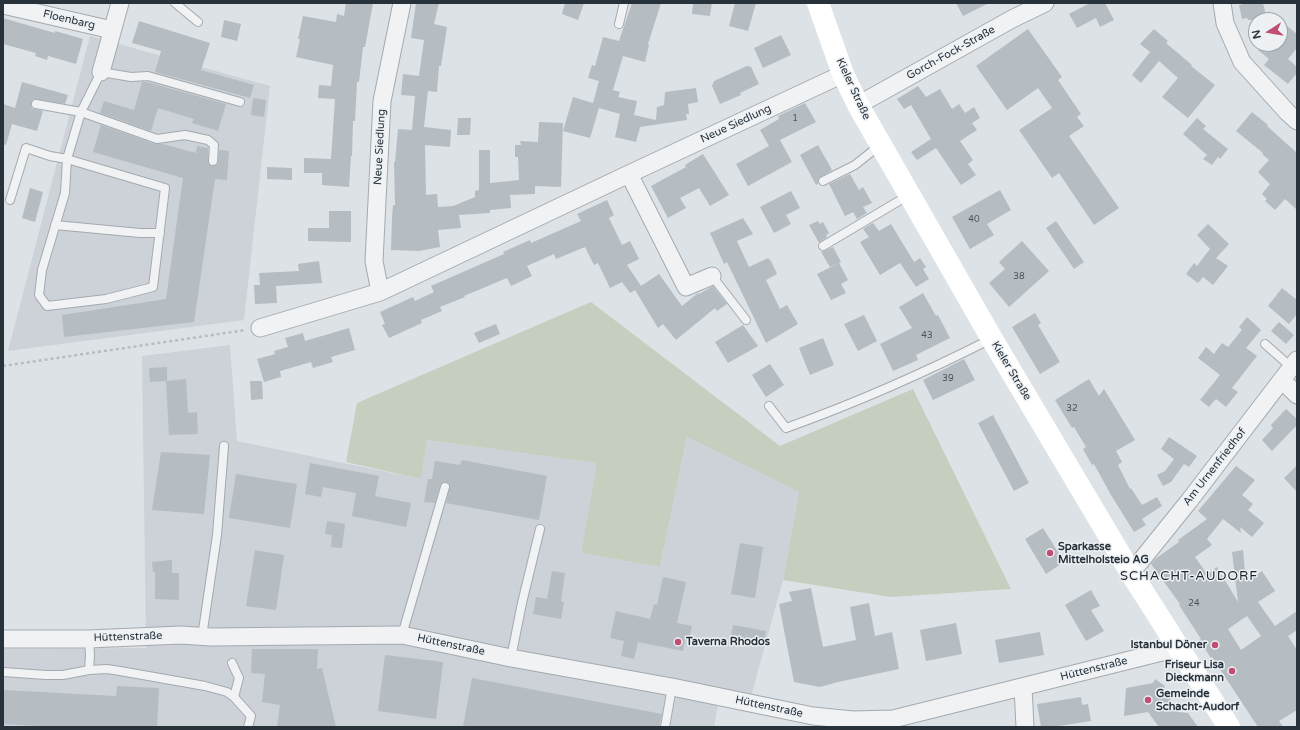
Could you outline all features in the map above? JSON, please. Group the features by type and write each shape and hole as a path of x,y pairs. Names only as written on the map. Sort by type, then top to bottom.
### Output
{"main road":[{"name":"Kieler Straße","path":"818,3 844,74 858,105 992,339 1131,573 1229,727"}],"street":[{"path":"101,72 120,3"},
{"name":"Neue Siedlung","path":"380,292 374,261 382,101 402,3"},
{"name":"Gorch-Fock-Straße","path":"858,105 1045,3"},
{"path":"1222,3 1225,23 1242,62 1297,121"},
{"name":"Floenbarg","path":"3,5 112,30"},
{"name":"Neue Siedlung","path":"260,328 380,292 844,74"},
{"path":"629,174 686,287 712,276"},
{"path":"1290,369 1297,395"},
{"name":"Am Urnenfriedhof","path":"1131,573 1189,501 1290,369"},
{"name":"Hüttenstraße","path":"3,639 89,639 181,635 202,637 402,635 511,658 672,687 812,722 853,720 894,723 1023,687 1178,648"},
{"path":"1023,687 1025,727"}],"lane":[{"path":"175,3 198,22"},
{"path":"619,24 624,3"},
{"path":"10,200 26,148 50,156 67,159 165,188 153,287 106,299 47,306 39,295 42,270 64,193 67,159 81,112 101,72 131,77 148,76 240,102"},
{"path":"36,104 81,112 157,138 186,135 208,140 214,145 213,161"},
{"path":"823,182 855,166 881,145"},
{"path":"823,246 909,194"},
{"path":"56,225 140,233 160,233"},
{"path":"712,276 746,320"},
{"path":"769,406 786,428 910,379 992,339"},
{"path":"1265,344 1290,369"},
{"path":"202,637 217,535 224,446"},
{"path":"402,635 445,487"},
{"path":"511,658 522,603 540,530"},
{"path":"89,639 89,670"},
{"path":"232,663 239,678 234,697"},
{"path":"3,672 63,675 89,670 106,669 120,670 205,686 227,692 234,697 251,716 248,727"},
{"path":"665,727 672,687"}],"path":[{"path":"3,366 260,328"}],"shaded area":[{"path":"90,36 270,86 244,320 8,351"},
{"path":"230,345 237,441 421,479 427,440 598,463 581,553 660,567 687,437 799,492 783,580 747,711 718,704 714,727 3,727 3,649 146,648 142,356"}],"green space":[{"path":"591,302 780,446 913,389 1011,589 891,597 783,580 799,492 687,437 660,567 581,553 597,463 427,440 421,479 346,462 357,403"}],"building":[{"path":"346,3 373,3 365,47 363,47 359,82 357,82 349,187 322,185 322,173 304,173 304,158 331,159 335,99 318,98 319,85 331,86 333,65 296,57 303,16 336,22 337,14 344,16"},
{"path":"416,3 439,3 434,24 447,27 441,66 439,66 437,92 428,91 424,127 451,130 450,147 425,145 426,195 437,194 438,207 453,206 475,197 475,191 479,190 479,150 490,150 490,183 519,180 518,157 515,157 515,145 521,145 520,141 538,142 539,122 563,123 561,187 535,186 535,194 510,195 511,208 490,210 490,213 459,215 461,228 438,230 440,247 419,251 391,250 393,205 395,205 394,162 398,129 412,130 415,96 401,95 403,74 419,76 424,40 411,38"},
{"path":"565,3 584,3 578,20 562,14"},
{"path":"632,3 661,3 648,44 645,62 623,56 613,90 620,92 618,97 637,101 634,115 656,120 657,107 664,105 665,92 696,88 698,102 688,104 689,114 686,114 687,120 640,127 636,142 615,137 620,114 599,108 590,138 563,131 573,97 593,103 599,81 588,78 592,65 595,66 603,37 619,41"},
{"path":"693,3 712,3 710,16 692,14"},
{"path":"735,3 756,3 748,31 729,26"},
{"path":"956,3 989,3 963,16"},
{"path":"1090,3 1105,3 1114,20 1100,27 1096,18 1077,28 1069,14"},
{"path":"1248,3 1263,3 1265,12 1248,12 1248,20 1247,18 1242,19 1239,5"},
{"path":"3,18 55,33 55,31 83,39 76,64 48,56 47,60 35,56 36,53 3,44"},
{"path":"224,20 241,24 237,41 221,37"},
{"path":"139,21 210,43 201,70 254,85 250,98 155,72 161,51 132,43"},
{"path":"1288,27 1297,34 1297,48 1288,59 1297,67 1297,73 1288,84 1264,65 1269,59 1260,52 1288,52"},
{"path":"1028,29 1062,77 1058,80 1081,114 1077,117 1084,126 1069,136 1119,208 1094,225 1059,173 1052,178 1019,130 1052,108 1038,88 1007,110 976,66"},
{"path":"1154,29 1168,41 1166,43 1192,65 1191,66 1215,85 1188,118 1162,97 1178,78 1159,61 1141,83 1132,75 1150,52 1140,44"},
{"path":"781,35 791,55 763,68 754,48"},
{"path":"747,66 751,67 759,84 740,93 741,95 720,104 712,86 714,81"},
{"path":"22,82 68,95 65,104 34,99 31,103 32,108 43,111 37,131 12,124 6,145 3,144 3,104 15,108"},
{"path":"142,82 147,82 226,104 218,131 192,123 194,119 158,108 151,131 100,113 104,101 134,110"},
{"path":"918,86 926,97 940,89 952,109 959,104 965,113 974,107 980,118 972,123 977,130 960,141 973,160 968,164 976,175 961,185 936,148 917,160 911,152 931,139 911,105 904,109 897,99"},
{"path":"253,98 266,100 264,117 251,115"},
{"path":"805,103 816,122 780,140 792,162 748,186 736,164 769,146 760,130 779,119 778,116"},
{"path":"1252,112 1297,153 1297,210 1285,199 1275,210 1265,201 1267,199 1262,194 1270,184 1258,172 1269,160 1262,154 1263,153 1236,131"},
{"path":"458,118 471,118 470,135 457,135"},
{"path":"1197,118 1206,126 1203,129 1228,149 1220,159 1218,157 1212,165 1203,159 1207,155 1183,134"},
{"path":"101,125 155,144 163,144 196,153 197,146 208,148 208,163 212,166 218,164 219,150 229,151 227,180 215,179 194,322 64,337 62,315 166,299 183,178 93,152"},
{"path":"818,145 832,170 819,178 818,184 816,185 800,155"},
{"path":"703,154 729,195 710,206 699,188 680,198 686,208 668,218 651,186 686,167 685,165"},
{"path":"267,167 292,168 292,180 267,179"},
{"path":"850,174 859,190 863,187 872,203 863,207 867,213 857,219 853,212 845,216 829,184"},
{"path":"30,188 43,192 35,222 22,218"},
{"path":"1000,190 1011,210 987,224 994,235 970,249 952,217"},
{"path":"791,191 800,208 786,215 791,224 774,233 760,207"},
{"path":"607,200 614,215 609,218 622,245 630,241 639,259 627,265 641,286 659,274 682,306 698,293 699,294 713,286 727,304 717,311 715,308 676,340 663,324 658,328 635,290 630,293 622,282 610,288 598,263 594,265 585,247 556,259 554,254 527,266 532,276 511,286 507,278 464,296 465,297 440,307 442,311 421,320 422,323 389,338 382,325 385,324 380,312 413,297 415,301 434,292 431,286 504,254 503,252 530,240 531,243 581,221 577,214"},
{"path":"329,211 351,211 351,242 308,241 308,228 329,228"},
{"path":"743,218 753,234 737,241 749,267 768,258 771,261 777,274 766,280 780,309 787,305 798,324 766,343 727,262 724,264 710,233"},
{"path":"818,221 820,224 823,222 829,233 826,235 827,237 819,243 809,225"},
{"path":"1056,221 1084,262 1074,269 1046,228"},
{"path":"873,223 879,231 891,224 914,262 920,258 926,267 923,269 929,279 916,287 900,263 880,275 860,242 869,237 863,229"},
{"path":"1208,224 1229,244 1216,258 1228,266 1213,285 1203,277 1198,283 1186,274 1194,263 1197,266 1210,249 1197,235"},
{"path":"1022,241 1049,271 1009,307 989,283 1005,269 999,262"},
{"path":"833,247 841,262 830,267 821,252"},
{"path":"319,261 322,283 276,286 277,303 255,304 254,285 260,285 259,273 299,271 298,264"},
{"path":"839,263 848,280 841,284 846,293 831,300 817,274"},
{"path":"1282,288 1297,300 1297,314 1289,324 1268,306"},
{"path":"923,293 936,316 938,315 950,338 916,355 918,360 893,371 880,344 912,328 899,307"},
{"path":"1035,313 1041,323 1038,325 1060,362 1040,374 1012,327"},
{"path":"864,315 877,341 858,351 844,324"},
{"path":"1247,317 1261,330 1246,348 1257,356 1232,388 1238,392 1226,407 1216,399 1209,407 1200,400 1220,375 1198,358 1206,347 1214,354 1222,343 1228,347 1242,330 1239,327"},
{"path":"1279,322 1294,335 1286,344 1271,331"},
{"path":"496,324 500,334 479,343 474,333"},
{"path":"743,325 758,346 728,363 715,342"},
{"path":"349,328 355,350 331,357 333,362 313,368 311,362 280,371 281,377 264,382 257,359 275,354 274,351 288,347 285,338 303,333 305,341"},
{"path":"823,338 834,365 810,375 799,348"},
{"path":"964,359 975,380 933,400 923,380"},
{"path":"770,364 784,385 766,397 752,375"},
{"path":"167,367 167,381 186,379 188,413 197,412 198,434 169,435 166,381 150,382 149,368"},
{"path":"1089,379 1099,396 1104,389 1135,440 1116,451 1122,462 1118,465 1130,489 1131,488 1142,505 1157,497 1162,506 1142,519 1146,525 1134,532 1094,464 1092,465 1083,449 1086,447 1074,427 1072,428 1055,400"},
{"path":"250,381 262,381 263,399 251,400"},
{"path":"1286,409 1297,419 1297,425 1272,451 1262,440 1273,428 1271,425"},
{"path":"993,415 1029,483 1014,491 978,423"},
{"path":"1169,437 1197,456 1189,467 1184,464 1171,482 1163,486 1157,475 1165,471 1174,459 1161,449"},
{"path":"161,452 210,455 204,514 152,510"},
{"path":"462,460 547,476 539,520 446,503 450,486 446,482 443,482 440,485 435,503 424,502 428,479 432,479 435,461 460,465"},
{"path":"310,463 379,476 375,496 411,503 406,527 352,516 356,493 323,487 321,497 305,494"},
{"path":"1297,465 1297,492 1284,478"},
{"path":"1236,466 1255,480 1242,495 1253,504 1248,510 1264,523 1252,537 1240,527 1241,533 1223,519 1207,539 1212,545 1195,557 1207,574 1217,567 1238,602 1232,552 1243,550 1246,582 1262,571 1275,591 1258,602 1275,626 1297,611 1297,630 1288,636 1297,650 1297,710 1279,721 1283,727 1258,727 1212,657 1211,658 1199,640 1201,639 1179,605 1180,604 1151,564 1155,559 1179,542 1178,540 1207,519 1198,511","holes":["1247,616 1261,636 1241,650 1228,629"]},
{"path":"236,474 297,484 290,528 229,518"},
{"path":"327,521 345,524 342,548 331,547 332,535 325,534"},
{"path":"1043,528 1064,562 1046,574 1025,539"},
{"path":"740,543 763,547 755,598 731,594"},
{"path":"255,550 284,555 276,610 246,606"},
{"path":"172,560 172,573 179,573 179,600 155,599 155,572 153,572 152,562"},
{"path":"552,571 565,573 561,601 564,602 561,619 533,614 536,597 547,599"},
{"path":"663,577 686,582 677,623 692,626 689,640 685,640 683,651 638,642 634,659 621,656 624,641 610,638 616,611 650,619 654,604 657,605"},
{"path":"811,588 823,647 856,640 850,607 869,603 875,636 892,632 899,669 820,687 794,682 779,604 792,601 789,592"},
{"path":"1091,590 1100,606 1091,610 1104,631 1086,641 1065,605"},
{"path":"956,623 962,654 926,661 920,630"},
{"path":"733,625 766,631 763,647 730,640"},
{"path":"1040,632 1044,655 999,663 995,640"},
{"path":"252,649 318,649 317,669 322,668 336,727 277,727 280,705 262,702 265,674 251,673"},
{"path":"385,655 443,662 436,719 378,711"},
{"path":"472,678 662,714 659,727 463,727"},
{"name":"Gemeinde Schacht-Audorf","path":"1155,679 1165,686 1164,689 1178,712 1188,713 1198,727 1159,727 1148,712 1124,716 1126,688 1153,683"},
{"path":"117,686 159,688 157,727 52,727 3,724 3,690 116,696"},
{"path":"1081,697 1082,705 1088,704 1091,721 1052,727 1041,727 1037,704"}],"place":[{"name":"Sparkasse Mittelholsteio AG","path":"1050,553"},
{"name":"Taverna Rhodos","path":"678,642"},
{"name":"Istanbul Döner","path":"1215,645"},
{"name":"Friseur Lisa Dieckmann","path":"1232,671"},
{"name":"Gemeinde Schacht-Audorf","path":"1148,700"}],"district":[{"name":"SCHACHT-AUDORF","path":"1189,577"}]}
